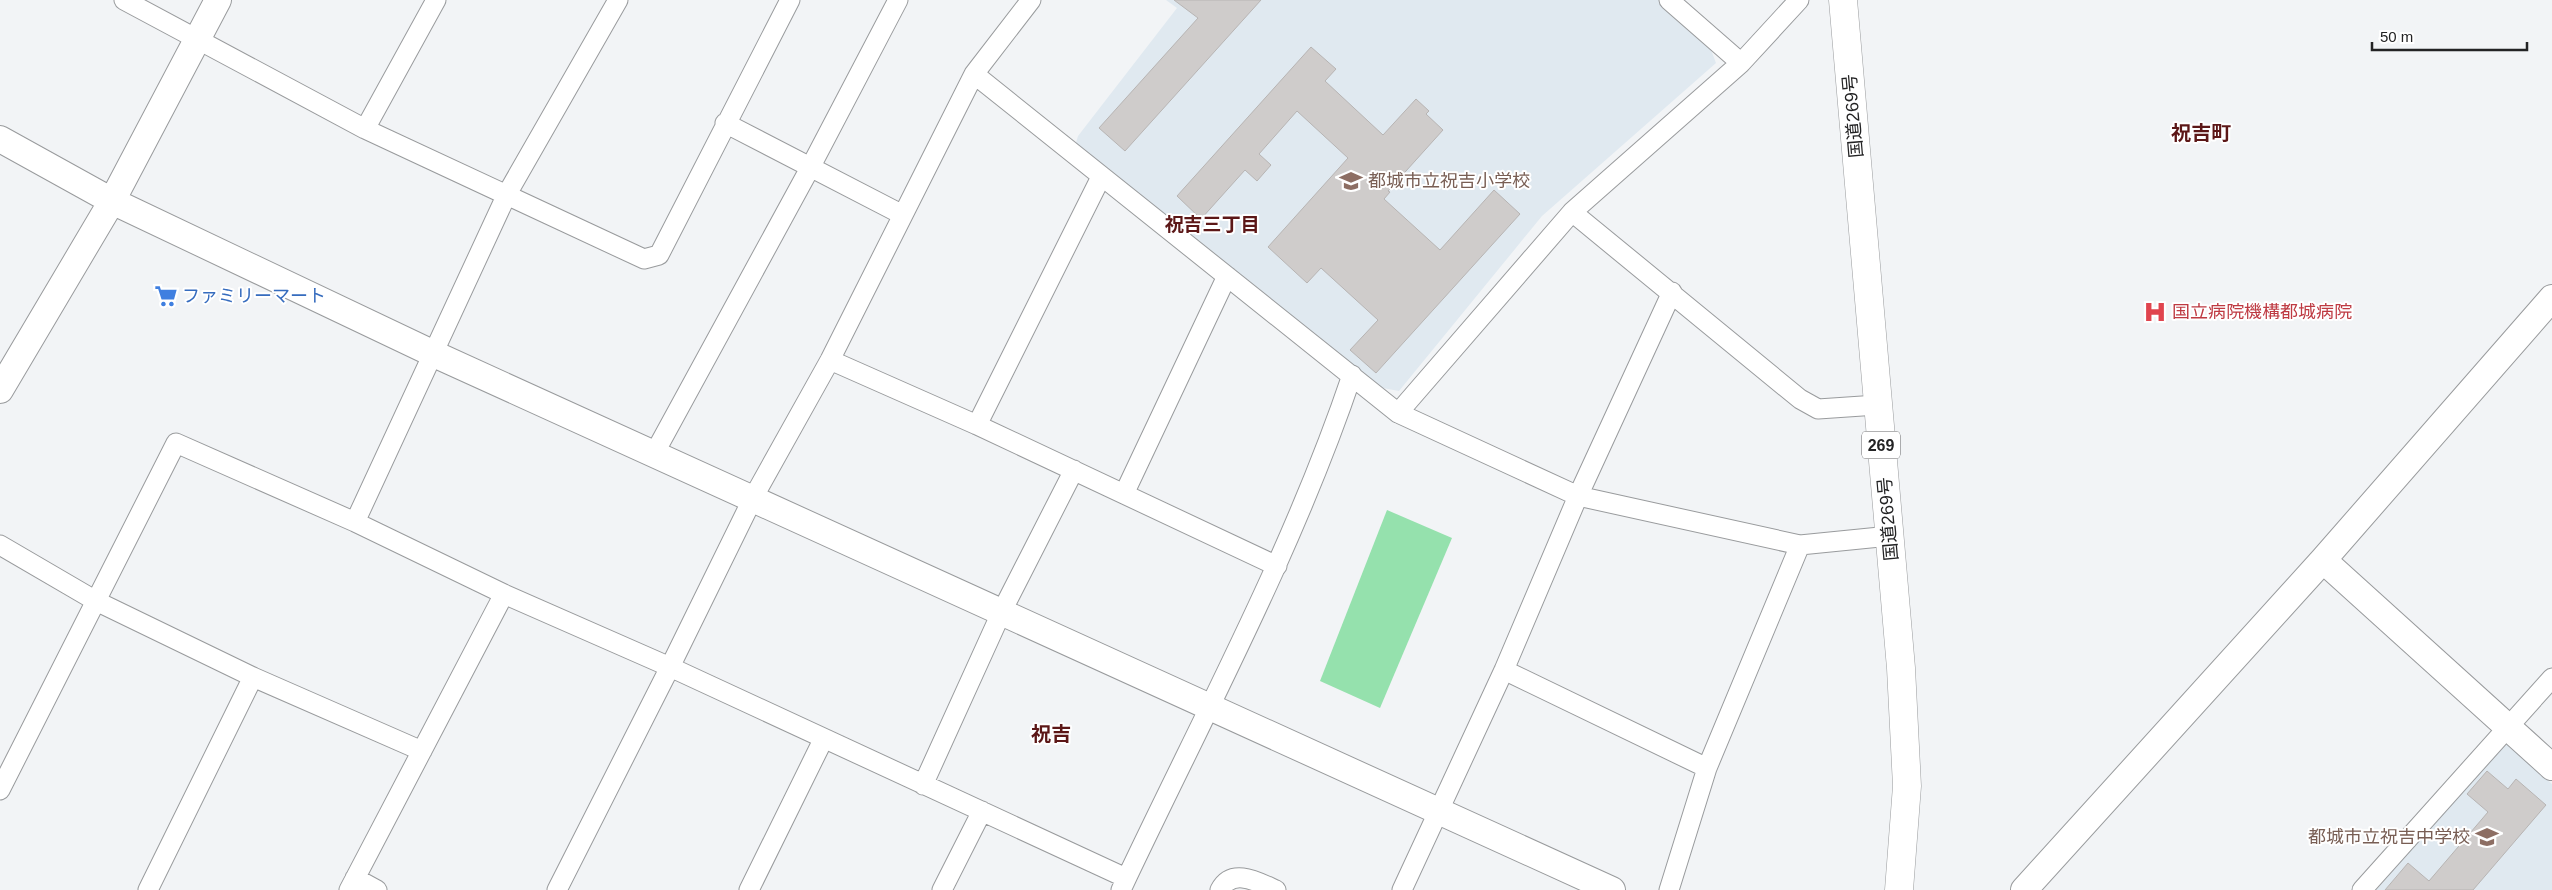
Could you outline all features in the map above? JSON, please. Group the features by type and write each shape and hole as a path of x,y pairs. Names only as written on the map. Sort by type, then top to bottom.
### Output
{"highway":[{"name":"国道269号","path":"1843,0 1901,668 1906,786 1898,890"}],"street":[{"path":"124,0 365,129 644,258 660,255 725,123 790,0"},
{"path":"0,390 112,201 218,0"},
{"path":"365,129 436,0"},
{"path":"355,522 507,194 618,0"},
{"path":"654,454 810,168 898,0"},
{"path":"557,890 753,498 830,360 901,214 974,74 1030,0"},
{"path":"1668,0 1741,63"},
{"path":"1398,413 1572,212 1741,63 1799,0"},
{"path":"974,74 1100,177 1398,413 1578,496 1800,546 1890,536"},
{"path":"725,123 901,214"},
{"path":"0,139 112,201 434,354 1612,890"},
{"path":"977,425 1100,177"},
{"path":"1572,212 1672,292 1800,399 1818,408 1878,405"},
{"path":"1124,494 1227,276"},
{"path":"1402,890 1504,670 1578,496 1672,292"},
{"path":"2024,890 2323,560 2552,298"},
{"path":"830,360 977,425 1277,566"},
{"path":"0,790 176,443 355,522 504,594 670,667 823,740 982,811 1124,884 1277,566 1336,424 1352,375"},
{"path":"923,785 1002,611 1074,470"},
{"path":"0,545 96,601 253,677 422,751"},
{"path":"1669,890 1706,768 1800,546"},
{"path":"2323,560 2552,767"},
{"path":"377,890 352,884 504,594"},
{"path":"1504,670 1706,768"},
{"path":"148,890 253,677"},
{"path":"2362,890 2552,678"},
{"path":"749,890 823,740"},
{"path":"942,890 982,811"},
{"path":"1220,890 1232,878 1248,877 1276,890"}],"shaded area":[{"name":"都城市立祝吉小学校","path":"1166,0 1659,0 1708,42 1716,63 1542,216 1399,391 1383,388 1075,146 1078,136 1177,8"},
{"name":"都城市立祝吉中学校","path":"2505,743 2552,784 2552,890 2376,890"}],"green space":[{"path":"1387,510 1452,538 1380,708 1320,681"}],"building":[{"path":"1174,0 1261,0 1125,151 1099,128 1198,18"},
{"path":"1311,47 1336,69 1325,81 1383,135 1416,99 1429,111 1426,114 1443,130 1388,191 1390,192 1384,199 1440,250 1494,190 1520,214 1376,373 1350,350 1378,320 1321,268 1307,283 1268,247 1348,158 1297,111 1259,154 1271,165 1257,181 1245,170 1201,219 1177,196"},
{"path":"2487,771 2508,789 2516,779 2546,805 2473,890 2385,890 2408,863 2429,881 2488,812 2467,794"}],"place":[{"name":"都城市立祝吉小学校","path":"1351,181"},
{"name":"ファミリーマート","path":"166,296"},
{"name":"国立病院機構都城病院","path":"2155,312"},
{"name":"都城市立祝吉中学校","path":"2487,837"}],"district":[{"name":"祝吉町","path":"2201,133"},
{"name":"祝吉三丁目","path":"1212,224"},
{"name":"祝吉","path":"1051,734"}]}
